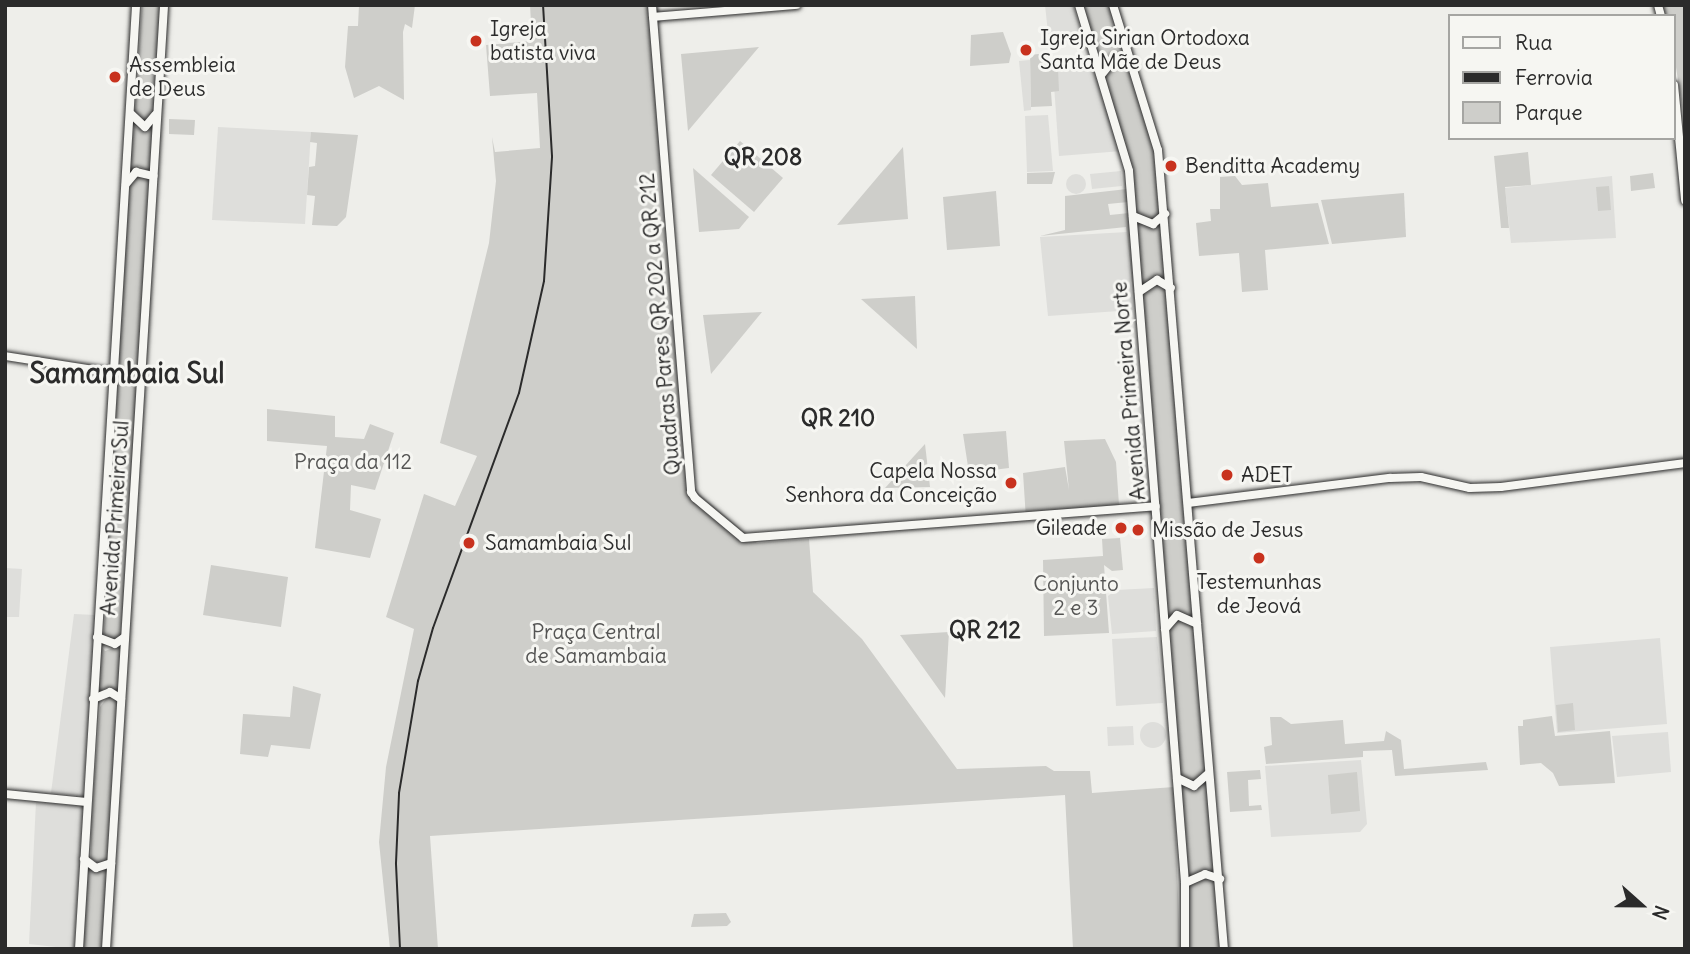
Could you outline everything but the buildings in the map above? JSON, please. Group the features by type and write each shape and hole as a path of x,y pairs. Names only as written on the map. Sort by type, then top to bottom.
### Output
{"main road":[{"name":"Avenida Primeira Sul","path":"79,949 111,369 136,5"},
{"name":"Avenida Primeira Sul","path":"106,949 164,5"},
{"name":"Quadras Pares QR 202 a QR 212","path":"652,5 691,492 695,498 743,538 1156,506"},
{"path":"653,17 796,5"},
{"name":"Avenida Primeira Norte","path":"1079,5 1125,152 1133,216 1185,883 1185,949"},
{"path":"1114,5 1158,150 1224,949"},
{"path":"1102,74 1115,58 1132,62"},
{"path":"1676,100 1683,153 1685,200"},
{"path":"130,111 137,124 145,127 157,111"},
{"path":"125,188 135,172 154,176"},
{"path":"1133,216 1153,224 1165,214"},
{"path":"1139,292 1157,280 1171,288"},
{"path":"5,356 111,369"},
{"path":"1188,503 1390,478 1421,477 1470,488 1502,487 1685,463"},
{"path":"1164,631 1177,615 1197,624"},
{"path":"97,637 115,644 125,637"},
{"path":"93,699 110,692 121,699"},
{"path":"1177,778 1198,786 1209,772"},
{"path":"5,794 87,802"},
{"path":"84,859 96,869 111,863"},
{"path":"1185,883 1199,875 1220,879"}],"shaded area":[{"path":"1045,5 1073,5 1084,41 1049,42"},
{"path":"1030,60 1031,110 1024,111 1019,61"},
{"path":"1093,65 1122,151 1059,156 1053,71"},
{"path":"1048,115 1053,171 1027,172 1025,116"},
{"path":"218,127 311,132 305,224 212,220"},
{"path":"1121,171 1122,186 1092,189 1090,174"},
{"path":"1076,174 1083,177 1086,184 1083,191 1076,194 1069,191 1066,184 1069,177"},
{"path":"1612,176 1616,238 1511,243 1505,188"},
{"path":"1127,232 1133,310 1048,316 1040,237"},
{"path":"5,568 22,569 19,617 5,617"},
{"path":"1154,588 1156,631 1112,634 1108,596 1116,590"},
{"path":"74,614 96,615 83,796 51,793"},
{"path":"1157,637 1163,703 1116,706 1112,639"},
{"path":"1660,638 1667,724 1557,733 1550,647"},
{"path":"1153,722 1162,726 1166,735 1162,744 1153,748 1144,744 1140,735 1144,726"},
{"path":"1133,726 1134,745 1108,746 1107,727"},
{"path":"1668,732 1671,772 1617,777 1612,736"},
{"path":"1361,760 1367,824 1360,832 1271,837 1265,766"},
{"path":"36,802 83,805 74,949 29,944"}],"green space":[{"path":"142,5 162,5 154,112 144,122 135,113"},
{"path":"359,5 415,5 412,28 405,24 403,32 404,100 379,86 354,98 345,67 348,26 358,26"},
{"name":"Praça Central de Samambaia","path":"530,5 651,5 691,487 757,543 809,539 813,592 862,639 957,769 1046,766 1054,771 1090,771 1092,793 1174,787 1180,949 1073,949 1065,795 430,836 438,949 390,949 379,842 386,767 414,629 386,617 424,494 455,506 477,456 440,443 489,243 496,181 492,137 495,152 540,148 537,93 490,96 486,45 532,41"},
{"path":"1082,5 1115,5 1159,150 1224,949 1187,949 1189,892 1134,199 1128,153"},
{"path":"1662,5 1685,5 1685,126 1676,67 1676,14 1665,14"},
{"path":"1003,32 1011,54 1009,63 970,66 971,35"},
{"path":"759,47 688,131 681,54"},
{"path":"1047,53 1049,62 1084,57 1085,66 1058,69 1059,91 1051,92 1052,106 1031,107 1030,55"},
{"path":"169,119 195,120 194,135 169,134"},
{"path":"154,125 151,172 139,166 129,173 134,126 143,131"},
{"path":"311,132 358,135 346,217 337,226 312,225 315,196 307,195 309,167 315,166 317,143 310,142"},
{"path":"740,141 783,178 754,212 711,175"},
{"path":"903,147 908,219 837,225"},
{"path":"1528,152 1531,185 1505,187 1509,228 1501,228 1494,156"},
{"path":"693,168 749,217 739,229 699,232"},
{"path":"1055,172 1052,184 1027,184 1027,173"},
{"path":"1653,173 1655,188 1631,191 1630,176"},
{"path":"141,175 149,180 125,585 120,637 115,641 106,639 104,633 128,189 135,177"},
{"path":"1235,176 1242,185 1268,183 1271,207 1318,203 1329,244 1265,250 1268,290 1242,292 1239,253 1199,256 1196,223 1211,221 1210,209 1220,209 1220,177"},
{"path":"1609,186 1611,210 1598,211 1596,187"},
{"path":"1127,189 1128,202 1108,204 1110,215 1129,213 1135,310 1126,227 1040,236 1065,230 1065,196"},
{"path":"996,191 1000,246 947,250 943,197"},
{"path":"1404,193 1406,237 1332,244 1321,200"},
{"path":"915,296 917,349 861,299"},
{"path":"762,312 711,374 703,315"},
{"name":"Praça da 112","path":"267,409 335,416 335,437 364,439 370,424 394,433 375,490 351,485 350,510 381,519 370,558 315,548 327,446 267,441"},
{"path":"1006,431 1009,468 969,473 963,434"},
{"path":"1105,439 1116,462 1119,505 1112,511 1026,519 1023,473 1065,467 1069,490 1064,441"},
{"path":"925,444 930,487 885,488"},
{"name":"Conjunto 2 e 3","path":"1120,538 1123,570 1112,571 1104,565 1109,633 1044,636 1043,560 1103,556 1102,539"},
{"path":"211,565 288,577 281,627 203,615"},
{"path":"949,632 945,698 900,635"},
{"path":"100,645 105,651 121,645 119,692 109,687 98,692"},
{"path":"293,686 321,694 310,749 271,745 268,757 240,754 243,714 290,717"},
{"path":"109,695 117,701 107,861 103,865 91,859 91,823 100,707"},
{"path":"1573,703 1575,730 1558,732 1556,705"},
{"path":"1552,716 1555,736 1610,731 1615,783 1559,786 1553,773 1541,763 1520,765 1518,726 1523,726 1523,720"},
{"path":"1270,717 1281,717 1291,724 1343,720 1345,744 1384,741 1386,731 1401,740 1404,769 1486,762 1488,770 1395,776 1392,750 1363,751 1363,757 1266,764 1264,747 1272,745"},
{"path":"1260,770 1261,779 1248,780 1249,806 1261,805 1262,810 1230,812 1227,772"},
{"path":"1357,772 1360,811 1331,814 1328,775"},
{"path":"87,865 93,870 110,868 106,949 82,949"},
{"path":"726,913 731,922 727,926 691,927 694,914"}],"railway":[{"path":"400,949 396,863 399,793 418,681 433,628 519,393 544,281 552,156 543,5"}],"place":[{"name":"Igreja batista viva","path":"476,41"},
{"name":"Igreja Sirian Ortodoxa Santa Mãe de Deus","path":"1026,50"},
{"name":"Assembleia de Deus","path":"115,77"},
{"name":"Benditta Academy","path":"1171,166"},
{"name":"ADET","path":"1227,475"},
{"name":"Capela Nossa Senhora da Conceição","path":"1011,483"},
{"name":"Gileade","path":"1121,528"},
{"name":"Missão de Jesus","path":"1138,530"},
{"name":"Samambaia Sul","path":"469,543"},
{"name":"Testemunhas de Jeová","path":"1259,558"}],"district":[{"name":"QR 208","path":"763,157"},
{"name":"Samambaia Sul","path":"127,373"},
{"name":"QR 210","path":"838,418"},
{"name":"QR 212","path":"985,630"}]}
